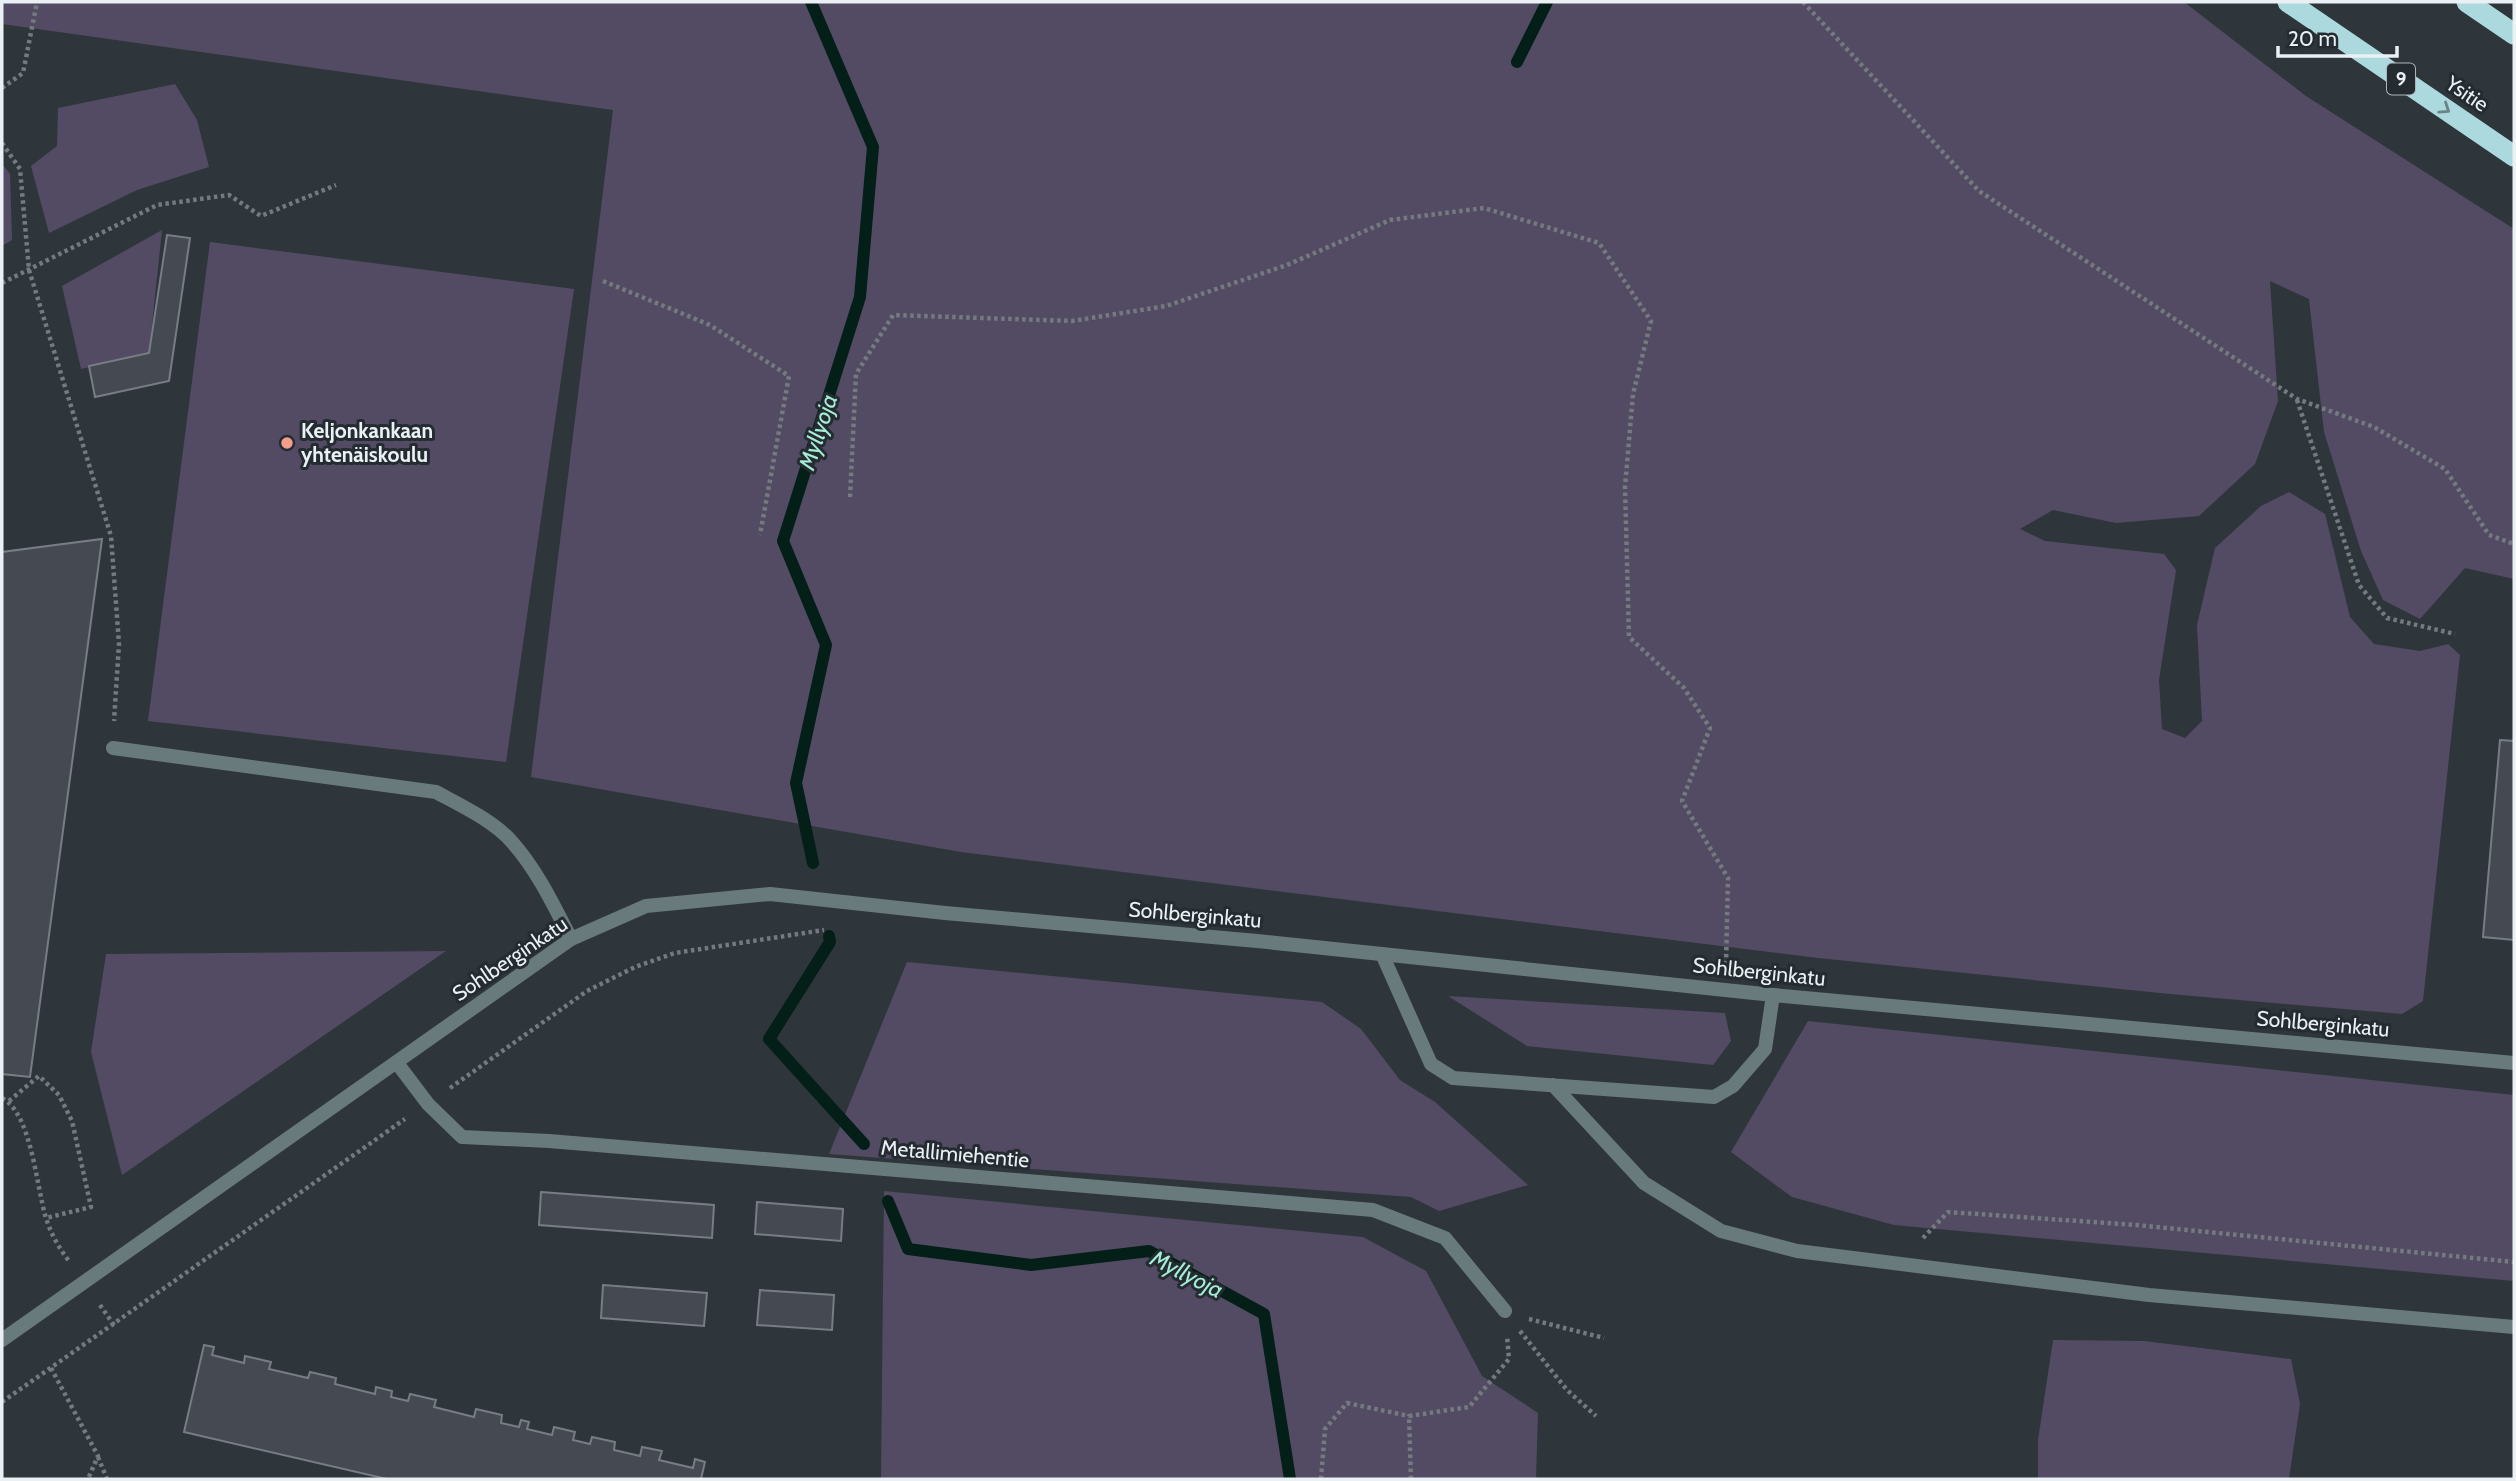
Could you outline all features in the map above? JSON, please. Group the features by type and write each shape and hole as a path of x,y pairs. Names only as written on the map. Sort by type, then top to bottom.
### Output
{"highway":[{"name":"Ysitie","path":"2288,2 2514,156"},
{"path":"2467,2 2514,34"}],"street":[{"path":"113,748 305,772 436,792 473,812 512,841 545,888 571,939"},
{"name":"Sohlberginkatu","path":"2,1340 571,939 646,906 770,894 1773,995 2514,1063"},
{"path":"1382,954 1431,1064 1453,1078 1714,1097 1732,1086 1765,1049 1773,995"},
{"name":"Metallimiehentie","path":"397,1063 428,1104 462,1137 549,1141 1373,1210 1445,1238 1505,1311"},
{"path":"1553,1085 1644,1183 1721,1231 1797,1251 2149,1295 2514,1327"}],"path":[{"path":"2,88 23,73 37,2"},
{"path":"1803,2 1979,191 2297,399 2374,427 2445,469 2489,535 2514,544"},
{"path":"2,143 20,169 29,270 111,536 119,644 113,748"},
{"path":"2,283 157,205 229,195 261,216 336,185"},
{"path":"850,497 856,374 893,314 1072,321 1166,306 1287,265 1390,220 1483,208 1599,243 1651,321 1633,394 1625,487 1629,637 1684,688 1710,728 1682,801 1728,878 1726,990"},
{"path":"603,281 710,325 789,376 760,535"},
{"path":"2297,399 2359,585 2387,618 2455,634"},
{"path":"9,1101 39,1076 59,1095 72,1121 91,1206 46,1218"},
{"path":"2,1098 9,1101 22,1122 46,1218 57,1245 114,1325"},
{"path":"1898,1264 1948,1212 2136,1225 2514,1262"},
{"path":"1505,1311 1544,1324 1604,1338"},
{"path":"1321,1479 1325,1429 1347,1403 1409,1416 1469,1406 1509,1359 1505,1311"},
{"path":"1505,1311 1566,1390 1596,1416"},
{"path":"51,1368 98,1456 107,1479"},
{"path":"1409,1416 1411,1479"},
{"path":"88,1479 98,1456"}],"shaded area":[{"path":"2,2 2184,2 2306,96 2514,229 2514,579 2465,568 2420,619 2383,600 2361,551 2324,432 2309,299 2270,281 2278,401 2255,464 2199,516 2116,523 2053,510 2020,529 2045,541 2164,554 2176,570 2159,680 2162,729 2185,738 2202,721 2197,625 2215,548 2261,506 2289,492 2325,514 2350,617 2374,644 2420,651 2448,644 2460,655 2423,1001 2402,1014 2170,994 1818,958 961,852 531,777 613,110 2,24"},
{"path":"175,84 197,120 209,167 137,190 49,233 31,166 57,146 58,108"},
{"path":"2,164 10,174 12,240 2,246"},
{"path":"162,230 149,353 81,369 62,286"},
{"path":"210,242 574,289 506,762 148,721"},
{"path":"446,951 122,1175 91,1052 106,954"},
{"path":"907,962 1322,1002 1361,1029 1400,1080 1435,1102 1528,1185 1439,1211 1411,1197 829,1154"},
{"path":"1448,996 1725,1013 1731,1041 1713,1065 1527,1046"},
{"path":"1808,1021 2514,1095 2514,1281 1894,1225 1792,1197 1731,1152"},
{"path":"884,1191 1363,1237 1426,1271 1482,1376 1538,1413 1536,1479 881,1479"},
{"path":"2053,1340 2144,1341 2291,1359 2300,1404 2289,1479 2038,1479 2038,1440"}],"building":[{"path":"167,235 190,238 169,381 95,397 89,366 149,353"},
{"path":"102,539 30,1077 2,1074 2,552"},
{"path":"2500,740 2514,741 2514,940 2483,937"},
{"path":"541,1192 714,1205 712,1238 539,1225"},
{"path":"757,1202 843,1209 841,1241 755,1234"},
{"path":"603,1285 707,1293 704,1326 601,1318"},
{"path":"760,1290 834,1295 832,1330 757,1325"},
{"path":"204,1345 214,1347 212,1355 244,1363 245,1356 271,1362 269,1369 308,1378 310,1372 336,1378 335,1384 375,1394 376,1387 392,1391 391,1397 408,1401 410,1394 436,1400 434,1407 474,1417 476,1409 502,1415 501,1423 519,1427 521,1420 529,1422 527,1429 552,1435 554,1427 575,1432 573,1440 590,1444 592,1437 615,1442 614,1450 640,1456 642,1447 662,1451 659,1460 693,1468 695,1459 705,1462 701,1479 387,1479 184,1432"}],"waterway":[{"name":"Myllyoja","path":"811,2 873,147 860,297 783,541 826,645 796,783 813,863"},
{"path":"1517,62 1547,2"},
{"name":"Myllyoja","path":"829,936 830,942 769,1039 864,1144"},
{"name":"Myllyoja","path":"888,1201 908,1249 1031,1265 1149,1251 1264,1314 1290,1479"}],"place":[{"name":"Keljonkankaan yhtenäiskoulu","path":"287,443"}]}
